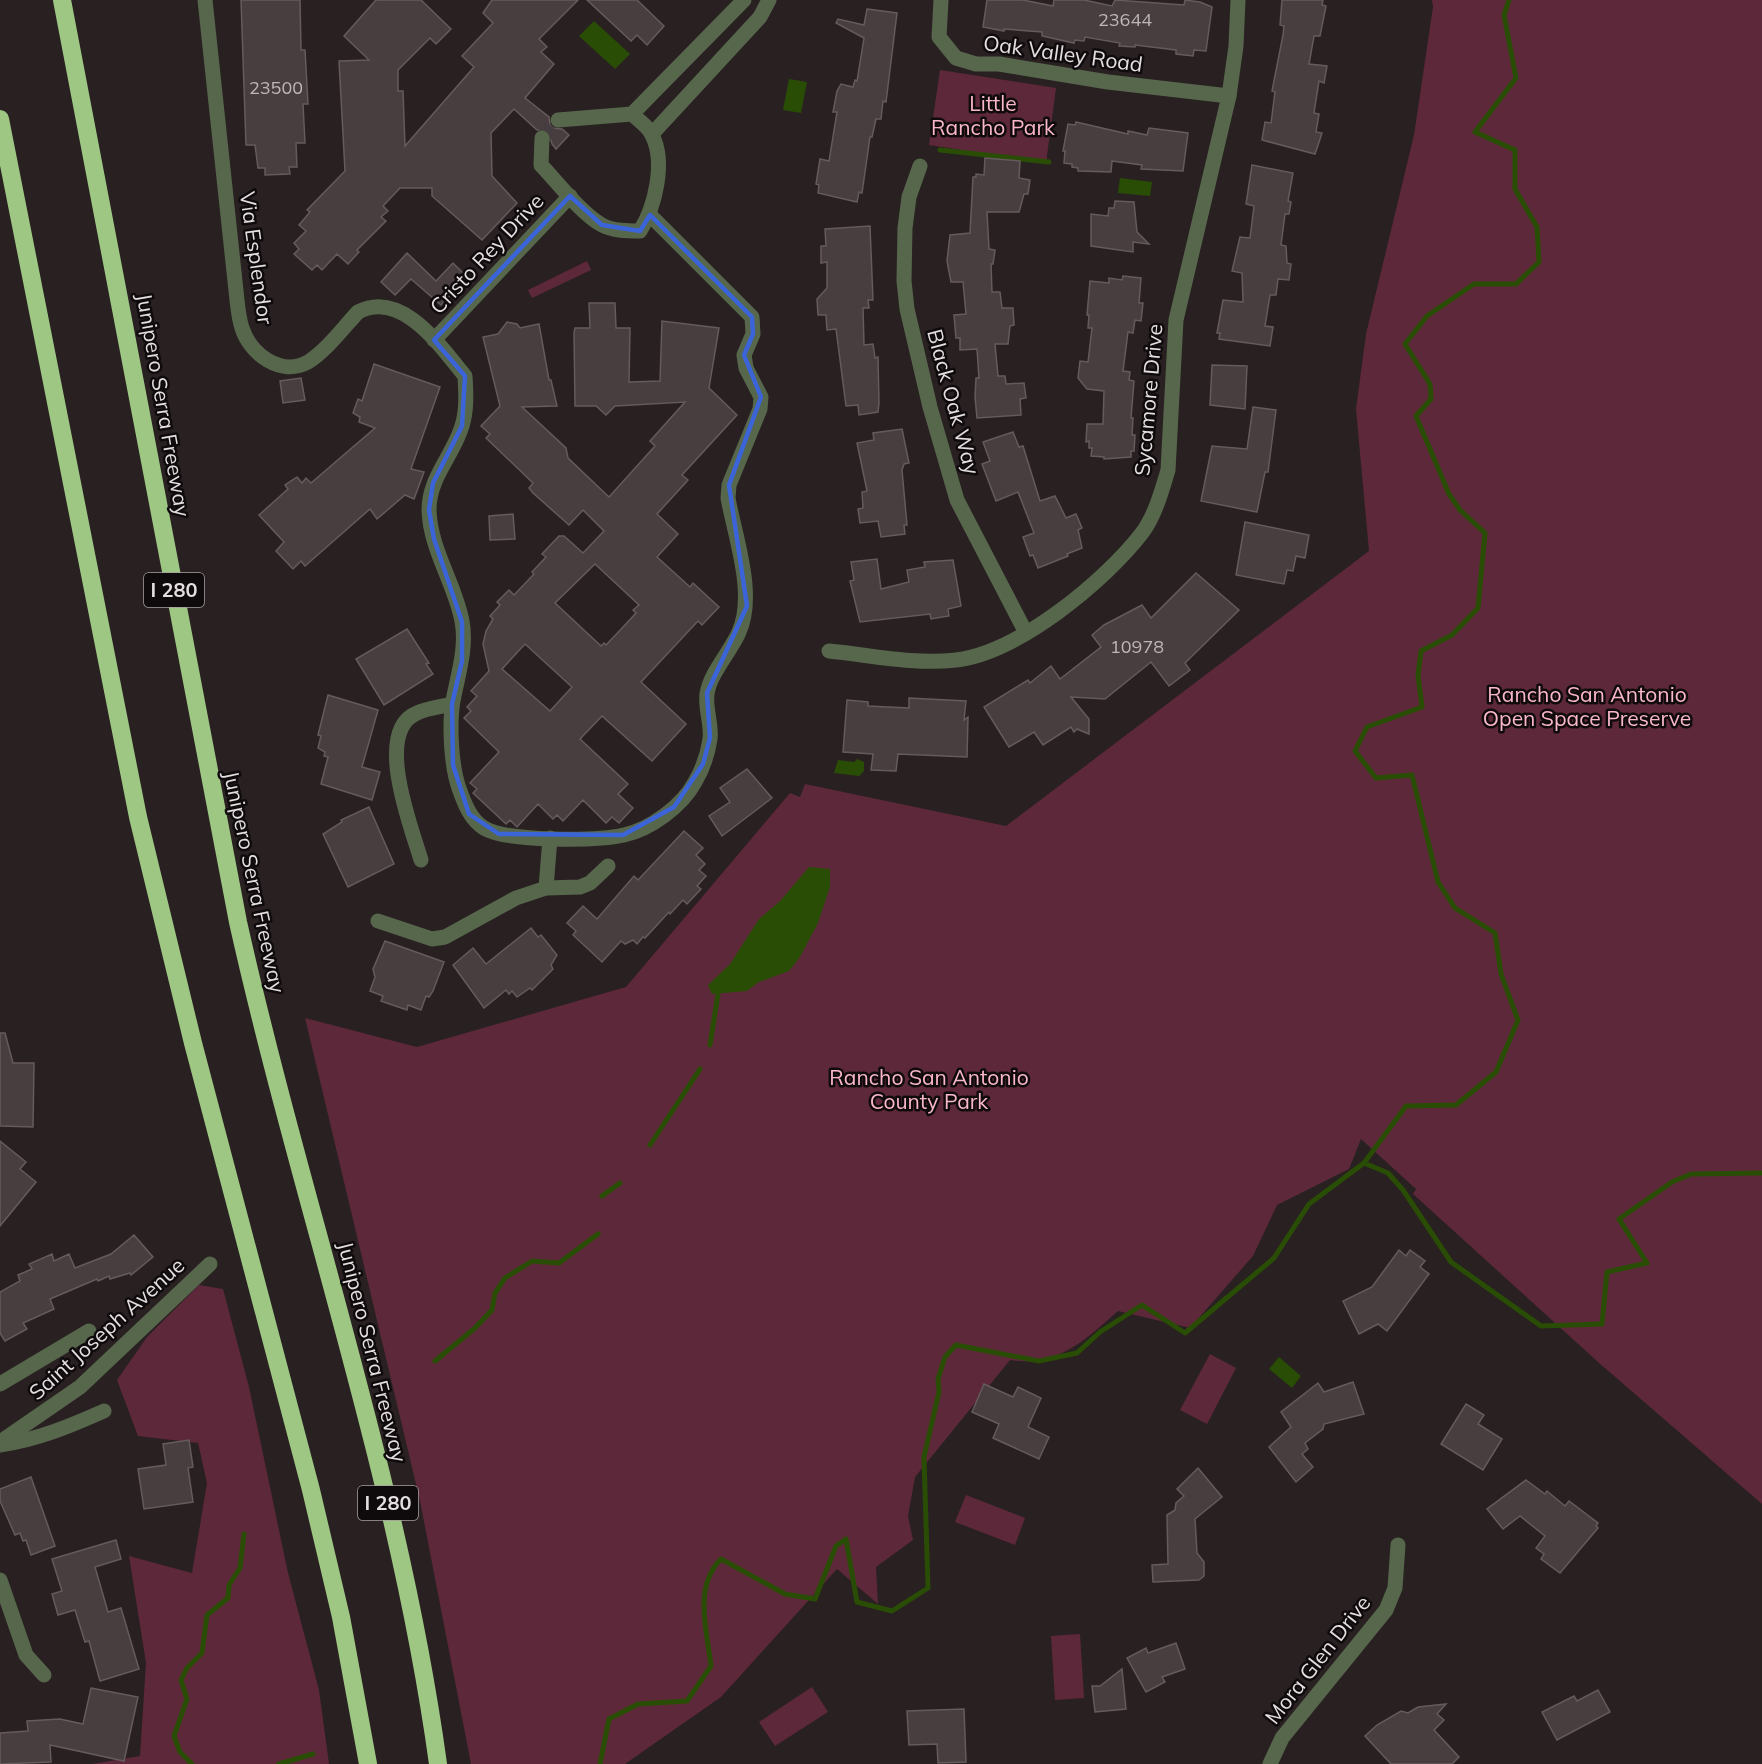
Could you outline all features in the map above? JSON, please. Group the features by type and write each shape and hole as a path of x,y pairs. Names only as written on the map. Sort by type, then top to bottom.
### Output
{"highway":[{"name":"Junipero Serra Freeway","path":"62,0 226,868 263,1035 322,1246 412,1603 438,1764"},
{"path":"0,119 138,817 172,963 256,1276 341,1617 368,1764"}],"street":[{"name":"Via Esplendor","path":"206,0 237,300 241,327 247,339 265,359 278,365 292,367 306,363 315,357 358,312 382,305 399,311 434,340 465,376 466,405 462,426 433,483 429,510 434,539 462,622 462,661 452,704 453,765 469,814 483,828 499,834 550,838 623,835 661,817 687,795 703,764 710,738 707,693 740,630 747,606 728,498 729,485 760,409 761,397 746,368 744,355 753,334 752,317 650,215"},
{"path":"558,120 632,114 744,0"},
{"path":"652,134 760,17 769,0"},
{"name":"Oak Valley Road","path":"941,0 939,37 956,58 976,64 999,64 1108,82 1229,96"},
{"name":"Sycamore Drive","path":"829,651 956,660 984,653 1026,633 1053,616 1079,595 1143,532 1162,491 1168,470 1176,320 1197,242 1229,96 1236,46 1238,0"},
{"path":"632,114 652,134 657,162 656,190 650,215"},
{"name":"Cristo Rey Drive","path":"542,138 541,165 570,196 603,225 623,231 640,231 650,215"},
{"name":"Black Oak Way","path":"920,166 909,197 905,228 904,282 907,309 930,407 957,500 1026,633"},
{"name":"Cristo Rey Drive","path":"434,340 570,196"},
{"path":"421,860 403,797 397,765 397,742 405,723 416,713 452,704"},
{"path":"546,888 550,838"},
{"path":"378,921 432,939 445,937 508,902 546,888 580,888 590,883 608,866"},
{"name":"Saint Joseph Avenue","path":"0,1443 80,1387 210,1264"},
{"name":"Saint Joseph Avenue","path":"0,1384 89,1331"},
{"path":"0,1443 22,1442 59,1431 104,1411"},
{"name":"Mora Glen Drive","path":"1270,1764 1282,1738 1386,1610 1395,1588 1398,1545"},
{"path":"0,1580 26,1655 44,1675"}],"highlighted area":[{"path":"570,196 602,225 640,231 650,215 752,317 753,334 744,355 761,397 729,485 747,606 707,693 710,738 703,764 674,807 623,835 499,834 469,814 453,765 452,704 462,661 462,622 434,539 429,510 433,483 462,426 465,376 434,340"}],"green space":[{"name":"Rancho San Antonio County Park","path":"1432,0 1762,0 1762,1504 1598,1362 1413,1194 1416,1189 1361,1139 1349,1169 1277,1205 1253,1256 1190,1328 1118,1311 1082,1342 1056,1355 1042,1360 1010,1360 915,1477 908,1516 913,1540 876,1567 878,1604 837,1569 721,1697 625,1764 471,1764 420,1501 305,1018 417,1047 626,987 790,793 800,797 805,784 1006,826 1369,551 1356,409 1366,334 1414,135 1433,7"},
{"name":"Little Rancho Park","path":"940,70 1056,88 1046,163 929,145"},
{"path":"587,261 591,270 532,298 528,290"},
{"path":"199,1285 223,1289 249,1387 288,1573 319,1690 329,1764 92,1764 140,1756 146,1663 129,1556 192,1573 207,1483 198,1443 138,1436 117,1380 147,1337"},
{"path":"1210,1354 1236,1368 1207,1424 1180,1410"},
{"path":"966,1495 1025,1518 1015,1545 955,1522"},
{"path":"1080,1634 1084,1698 1055,1700 1051,1636"},
{"path":"812,1687 828,1712 775,1746 759,1722"}],"shaded area":[{"path":"594,21 630,54 615,69 579,36"},
{"path":"789,79 807,82 801,113 783,110"},
{"path":"1120,178 1152,182 1150,196 1118,193"},
{"path":"857,759 864,762 864,771 859,776 834,773 838,760 854,762"},
{"path":"809,867 830,869 830,887 818,923 800,957 789,971 759,982 747,991 712,994 708,985 730,964 759,919 780,901"},
{"path":"1279,1357 1301,1376 1292,1388 1269,1369"}],"building":[{"path":"241,0 300,0 301,50 305,50 308,104 303,104 305,143 296,143 297,167 289,167 290,174 265,175 265,168 258,168 255,145 246,145"},
{"path":"376,0 421,0 451,29 436,44 430,38 398,70 398,91 403,91 405,146 474,67 462,56 493,23 483,13 492,0 578,0 539,39 547,47 541,52 554,64 525,98 549,117 553,128 562,129 569,135 556,149 548,130 537,130 514,109 491,133 492,176 517,203 482,240 432,196 432,188 400,188 383,206 388,211 381,217 386,221 357,250 359,252 348,264 337,254 322,270 317,265 312,270 294,254 299,249 294,243 306,231 299,225 310,212 307,210 345,171 339,61 369,60 344,36"},
{"path":"587,0 637,0 664,26 647,45 637,35 631,41"},
{"path":"987,0 1023,0 1053,6 1054,0 1084,0 1112,6 1115,0 1184,5 1185,0 1200,2 1212,7 1206,51 1194,50 1193,56 1176,54 1176,50 1135,45 1135,47 1119,46 1120,43 1085,37 1084,41 1075,40 1074,43 1042,36 1042,32 1004,29 1004,31 983,27"},
{"path":"1282,0 1323,0 1322,5 1326,6 1320,36 1314,36 1309,64 1327,66 1324,83 1319,81 1314,113 1319,114 1316,132 1322,133 1315,154 1262,140 1265,122 1271,123 1275,92 1272,91 1284,26 1280,25"},
{"path":"867,9 897,13 886,102 883,101 881,119 876,119 872,137 870,137 862,193 859,192 857,202 818,193 819,185 816,184 820,159 829,161 837,112 833,112 837,91 841,84 853,87 855,80 857,81 864,38 836,23 838,19 864,25"},
{"path":"1076,122 1128,134 1128,131 1147,135 1149,128 1188,133 1183,171 1141,169 1142,165 1112,161 1111,172 1078,171 1078,168 1072,167 1072,164 1064,163 1065,151 1063,151 1068,124 1075,125"},
{"path":"985,158 1020,161 1019,178 1030,180 1028,194 1024,194 1019,212 987,212 989,249 995,250 993,264 991,264 992,292 1000,292 1002,308 1013,308 1014,325 1010,326 1008,344 995,344 998,376 1005,376 1006,384 1024,383 1026,398 1020,399 1021,415 977,418 975,397 976,378 979,378 977,349 960,350 960,338 956,338 954,315 966,314 963,282 951,282 947,261 950,235 970,233 973,177 976,177 976,174 984,175"},
{"path":"1252,165 1293,173 1288,201 1291,202 1289,214 1285,214 1281,245 1286,246 1287,263 1291,264 1289,280 1278,279 1276,295 1270,295 1265,326 1273,327 1270,346 1219,339 1220,333 1217,333 1223,300 1243,302 1242,273 1232,271 1240,237 1250,238 1254,206 1246,204"},
{"path":"1115,201 1134,202 1137,232 1149,244 1133,242 1133,252 1091,246 1091,214 1108,216 1109,208 1114,208"},
{"path":"870,226 873,300 868,300 869,308 863,308 864,345 873,344 875,358 878,357 879,403 878,412 859,415 858,405 846,406 836,329 827,330 826,315 818,315 817,299 827,288 827,262 821,263 821,246 826,246 825,229"},
{"path":"407,253 436,281 453,263 467,277 441,305 411,279 395,295 381,282"},
{"path":"1123,276 1141,278 1139,303 1143,303 1141,321 1135,320 1133,333 1128,332 1123,371 1130,372 1129,380 1134,381 1131,418 1133,418 1132,435 1135,435 1134,451 1131,451 1131,457 1104,459 1104,457 1091,456 1092,448 1089,448 1089,441 1086,442 1087,424 1103,424 1104,391 1087,389 1078,378 1080,361 1088,362 1092,328 1088,328 1089,315 1087,315 1090,281 1109,283 1109,278 1122,280"},
{"path":"589,303 615,303 616,328 630,328 629,382 660,381 662,321 719,328 709,388 737,415 682,475 688,480 657,514 678,534 657,557 690,587 693,583 719,607 702,625 698,621 641,682 686,724 652,761 602,716 580,739 628,784 618,794 633,808 619,823 612,817 606,823 583,800 563,821 557,815 553,819 538,804 517,827 510,820 506,824 473,793 477,789 470,783 499,752 464,718 471,711 467,707 477,696 471,691 489,671 483,644 486,631 493,619 490,616 500,605 497,602 509,590 514,595 534,574 532,572 546,557 542,554 559,536 564,536 583,553 604,531 583,510 569,525 533,493 529,488 533,483 486,438 490,434 481,426 500,406 483,337 498,334 507,322 517,324 520,328 539,324 549,380 551,380 557,406 522,407 566,448 568,458 609,497 655,446 650,441 685,402 615,406 606,415 596,406 575,406 574,333 575,328 590,328","holes":["595,564 639,605 633,610 636,613 625,625 606,645 604,643 601,646 555,603","525,644 572,687 550,711 502,669"]},
{"path":"374,364 440,387 411,469 424,472 414,499 405,495 377,519 370,509 305,566 301,561 293,569 276,551 284,542 259,515 288,489 285,485 297,477 302,483 306,478 311,483 375,428 359,422 360,417 353,413 358,399 362,401"},
{"path":"1212,365 1247,366 1245,409 1210,405"},
{"path":"301,378 305,400 283,403 280,381"},
{"path":"1253,407 1276,410 1268,472 1265,472 1257,512 1201,501 1212,446 1247,449"},
{"path":"902,429 909,463 904,464 902,470 907,525 904,525 905,534 881,537 878,521 860,523 858,509 863,508 862,492 867,491 857,443 874,440 873,433"},
{"path":"1013,432 1019,447 1023,446 1040,501 1055,496 1066,518 1076,514 1082,528 1078,530 1082,548 1038,568 1033,555 1030,556 1023,537 1034,533 1018,492 996,501 982,464 990,461 983,442"},
{"path":"513,514 515,539 490,540 489,516"},
{"path":"1245,522 1309,535 1305,558 1296,556 1293,571 1287,570 1284,584 1236,575"},
{"path":"877,559 881,589 909,582 907,570 925,567 924,562 953,560 961,606 948,609 949,616 931,619 930,614 860,622 850,581 854,580 851,562"},
{"path":"1196,573 1239,610 1185,663 1190,670 1169,686 1151,662 1105,699 1071,697 1089,719 1089,734 1077,729 1074,732 1071,727 1043,745 1034,732 1009,747 984,707 1028,680 1030,683 1051,666 1060,679 1101,647 1092,635 1104,625 1142,605 1151,618"},
{"path":"407,629 429,663 426,664 433,674 384,705 356,659"},
{"path":"328,695 378,710 362,767 380,772 372,800 321,784 328,757 324,756 325,752 318,748 321,736 318,735"},
{"path":"909,698 966,701 964,720 968,717 967,757 898,754 896,771 871,770 873,754 843,752 847,700 868,702 868,706 909,708"},
{"path":"747,769 772,798 722,836 709,816 730,802 720,788"},
{"path":"369,807 394,864 348,887 323,834 342,822 341,820"},
{"path":"684,831 703,848 696,855 705,864 699,870 706,876 697,886 701,889 687,904 683,900 670,914 669,912 637,944 633,940 625,944 621,941 602,962 573,935 576,931 567,923 583,906 597,919 634,876 638,880"},
{"path":"531,928 538,937 541,935 557,955 551,965 553,969 532,990 530,988 517,997 512,991 509,994 506,990 484,1008 453,965 473,948 486,964"},
{"path":"385,941 444,962 433,991 429,997 426,996 421,1010 408,1005 407,1010 381,1001 383,996 370,991 375,977 373,969"},
{"path":"0,1033 5,1033 13,1063 34,1063 33,1127 0,1126"},
{"path":"0,1141 26,1162 20,1169 36,1182 0,1226"},
{"path":"134,1235 153,1257 131,1275 130,1273 110,1279 109,1276 98,1281 97,1279 50,1299 54,1309 23,1323 27,1329 5,1341 0,1333 0,1292 20,1281 18,1275 32,1269 29,1264 52,1254 54,1261 69,1254 75,1268 111,1254"},
{"path":"1399,1250 1406,1256 1410,1250 1425,1261 1420,1267 1429,1274 1387,1331 1378,1324 1359,1334 1343,1301 1372,1287"},
{"path":"1353,1382 1364,1414 1324,1424 1323,1429 1305,1443 1308,1449 1302,1454 1313,1467 1296,1482 1269,1447 1291,1427 1281,1412 1318,1383 1324,1392"},
{"path":"984,1384 1013,1397 1018,1387 1041,1398 1028,1427 1049,1437 1039,1459 993,1438 999,1424 972,1412"},
{"path":"1466,1404 1484,1415 1478,1424 1502,1439 1483,1470 1441,1444"},
{"path":"189,1440 193,1467 188,1468 193,1502 144,1509 138,1469 166,1465 163,1444"},
{"path":"1198,1468 1222,1497 1195,1519 1197,1553 1204,1562 1204,1576 1199,1580 1153,1582 1152,1565 1168,1564 1167,1515 1175,1510 1176,1503 1184,1496 1177,1489"},
{"path":"31,1477 55,1546 31,1555 26,1540 23,1541 20,1533 15,1535 0,1501 0,1489"},
{"path":"1526,1480 1545,1494 1547,1491 1565,1506 1569,1501 1598,1523 1596,1526 1598,1528 1560,1573 1541,1559 1544,1554 1536,1548 1545,1536 1520,1516 1503,1529 1487,1509"},
{"path":"116,1540 121,1559 95,1567 108,1612 121,1608 139,1669 100,1681 89,1641 85,1642 75,1610 58,1615 52,1594 62,1591 52,1559"},
{"path":"1176,1643 1185,1669 1162,1677 1165,1682 1146,1692 1127,1658 1146,1648 1148,1653"},
{"path":"1122,1669 1126,1709 1095,1712 1092,1686 1100,1686"},
{"path":"91,1688 138,1697 124,1761 50,1745 51,1762 0,1764 0,1733 28,1731 27,1721 60,1719 83,1724"},
{"path":"1598,1690 1610,1712 1557,1740 1542,1712 1574,1696 1577,1701"},
{"path":"1446,1704 1437,1714 1444,1720 1434,1730 1459,1757 1452,1764 1391,1764 1365,1736 1377,1725 1401,1711 1408,1713 1418,1707"},
{"path":"964,1709 966,1762 938,1763 937,1744 909,1745 907,1711"}],"waterway":[{"path":"600,1764 609,1719 638,1704 687,1701 711,1666 704,1596 712,1570 721,1559 785,1594 815,1599 836,1546 846,1539 857,1602 892,1611 928,1588 924,1457 939,1392 938,1379 945,1357 956,1345 1039,1361 1077,1353 1100,1332 1142,1305 1185,1333 1274,1258 1309,1204 1364,1163 1406,1106 1456,1105 1496,1072 1518,1020 1501,974 1495,933 1455,908 1438,882 1412,775 1376,778 1355,751 1367,727 1422,707 1418,675 1421,651 1452,635 1478,608 1485,533 1460,510 1449,494 1416,416 1431,399 1430,384 1405,344 1427,316 1474,284 1516,284 1539,262 1537,227 1515,189 1515,150 1475,132 1516,78 1504,15 1509,0"},
{"path":"940,150 1049,162"},
{"path":"710,1045 718,994"},
{"path":"650,1145 700,1069"},
{"path":"1364,1163 1388,1173 1403,1190 1451,1262 1541,1326 1602,1324 1607,1272 1647,1263 1619,1219 1672,1182 1691,1174 1762,1173"},
{"path":"602,1196 620,1183"},
{"path":"435,1361 475,1328 492,1310 495,1293 505,1278 532,1261 559,1263 598,1234"},
{"path":"192,1764 180,1752 174,1736 187,1699 181,1680 187,1668 202,1653 207,1615 228,1598 229,1585 240,1568 244,1534"},
{"path":"279,1764 313,1754"}],"tunnel":[{"path":"542,138 558,120"}],"park label":[{"name":"Rancho San Antonio Open Space Preserve","path":"1587,707"}]}
